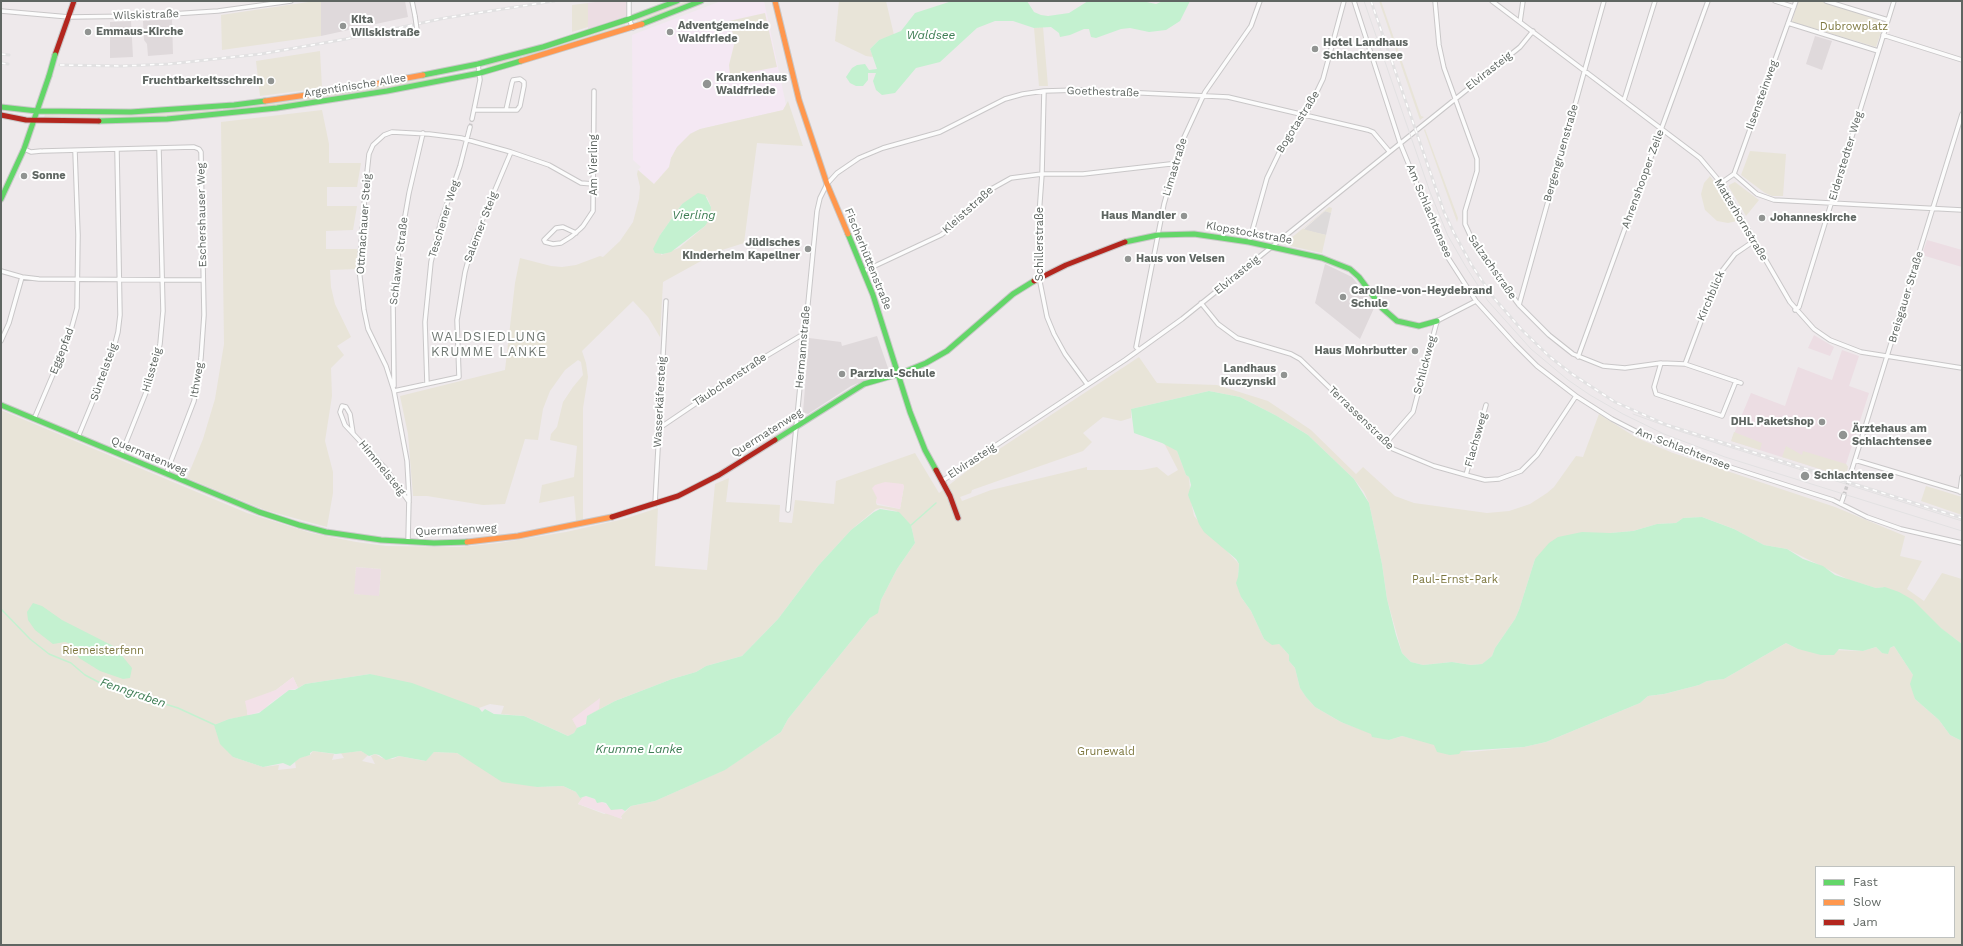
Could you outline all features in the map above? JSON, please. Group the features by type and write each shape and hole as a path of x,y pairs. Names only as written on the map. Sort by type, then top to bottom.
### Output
{"street":[{"path":"1,199 24,149 74,1"},
{"name":"Wilskistraße","path":"1,11 69,17 141,16 214,12 291,1"},
{"path":"412,1 417,30"},
{"path":"629,1 630,19 633,28"},
{"name":"Argentinische Allee","path":"1,106 37,111 131,112 234,104 377,84 478,64 543,47 630,19 677,1"},
{"name":"Argentinische Allee","path":"1,115 34,120 143,120 242,112 387,91 480,73 633,28 693,2 701,1"},
{"name":"Fischerhüttenstraße","path":"775,1 799,100 827,184 864,271 899,374 910,412 922,444 950,496 958,518"},
{"name":"Limastraße","path":"1139,350 1136,347 1173,165 1187,129 1203,96 1251,26 1260,1"},
{"name":"Bogotastraße","path":"1249,242 1267,178 1280,151 1305,115 1319,89 1327,69 1344,1"},
{"name":"Am Schlachtensee","path":"1354,1 1400,143 1438,238 1450,262 1476,301 1537,366 1576,396 1612,419 1648,438 1692,455 1841,504 1867,517 1901,529 1962,543"},
{"name":"Salzachstraße","path":"1435,1 1439,45 1454,98 1476,159 1477,171 1465,217 1467,231 1475,246 1519,305 1549,335 1578,357 1603,366 1617,368 1661,363 1685,364 1741,383"},
{"name":"Matterhornstraße","path":"1492,1 1700,158 1721,183 1795,310 1814,329 1830,340 1861,352 1962,368"},
{"path":"1520,22 1523,1"},
{"name":"Bergengruenstraße","path":"1519,305 1604,1"},
{"path":"1624,100 1655,1"},
{"name":"Ahrenshooper Zeile","path":"1578,357 1708,1"},
{"path":"1775,1 1794,7"},
{"name":"Ilsensteinweg","path":"1734,174 1796,1"},
{"path":"1826,1 1888,20"},
{"name":"Eiderstedter Weg","path":"1795,310 1799,307 1894,1"},
{"path":"1788,23 1878,51"},
{"name":"Elvirasteig","path":"942,481 1139,350 1201,303 1454,98 1520,47 1533,31"},
{"path":"1883,35 1962,60"},
{"path":"472,119 480,80 478,64"},
{"path":"474,110 506,110 519,108 524,82 520,79 513,80 506,110"},
{"name":"Goethestraße","path":"827,184 837,173 849,164 871,152 940,132 1005,99 1044,91 1079,90 1228,97 1373,132 1389,151"},
{"name":"Am Vierling","path":"576,233 563,226 556,228 544,240 548,244 561,243 576,233 589,218 592,211 594,184 594,91"},
{"name":"Schillerstraße","path":"1044,91 1042,174 1038,229 1039,278 1047,317 1054,334 1065,354 1088,384"},
{"name":"Breisgauer Straße","path":"1849,479 1962,114"},
{"name":"Teschener Weg","path":"427,384 425,322 431,262 441,221 468,139 470,127"},
{"name":"Ottmachauer Steig","path":"408,542 409,503 407,461 394,391 386,366 368,328 359,270 369,154 372,145 384,135 392,132 423,133"},
{"path":"423,133 468,139 511,152 548,166 581,182 594,184"},
{"name":"Schlawer Straße","path":"394,391 392,342 394,292 405,215 423,133"},
{"name":"Eschershauser Weg","path":"1,271 22,277 39,279 203,280 201,152 199,148 30,152 24,149"},
{"path":"159,149 162,280"},
{"path":"117,150 120,280"},
{"path":"75,151 78,280"},
{"name":"Salemer Steig","path":"427,384 459,377 457,320 467,265 473,242 511,152"},
{"name":"Kleiststraße","path":"864,271 941,235 957,223 986,192 1003,181 1020,175 1083,174 1170,164 1173,165"},
{"path":"1721,183 1734,174 1763,197 1774,200 1962,210"},
{"name":"Hermannstraße","path":"788,510 817,212 820,198 827,184"},
{"name":"Klopstockstraße","path":"899,374 926,363 947,351 1013,294 1039,278 1097,252 1127,241 1158,235 1194,234 1249,242 1322,258 1350,270 1367,286 1389,316 1397,321 1419,326 1437,321"},
{"name":"Kirchblick","path":"1685,364 1718,276 1735,254 1754,241"},
{"path":"1,341 9,323 22,277"},
{"name":"Eggepfad","path":"34,419 69,337 77,308 78,280"},
{"name":"Süntelsteig","path":"78,438 115,344 120,314 120,280"},
{"name":"Hilssteig","path":"121,455 153,375 162,327 162,280"},
{"name":"Ithweg","path":"166,474 190,414 198,386 204,330 203,280"},
{"name":"Wasserkäfersteig","path":"655,504 666,301"},
{"name":"Schlickweg","path":"1386,443 1413,412 1437,321 1476,301"},
{"name":"Terrassenstraße","path":"1201,303 1218,324 1237,338 1251,344 1291,354 1300,359 1386,443 1399,453 1485,480 1499,479 1521,471 1537,456 1576,396"},
{"name":"Täubchenstraße","path":"658,429 763,358 800,336 804,336"},
{"path":"1661,363 1654,387 1656,394 1722,416 1736,381"},
{"name":"Quermatenweg","path":"1,405 264,514 299,525 353,536 408,542 455,542 518,536 582,524 655,504 678,496 719,475 864,384 899,374"},
{"path":"394,391 427,384"},
{"name":"Flachsweg","path":"1466,475 1486,405"},
{"name":"Himmelsteig","path":"353,433 350,414 346,407 342,406 340,412 342,421 394,479 409,503"},
{"path":"1855,460 1961,492 1962,477"},
{"path":"1841,504 1844,495"}],"shaded area":[{"name":"Kita Wilskistraße","path":"321,1 405,1 408,17 321,36"},
{"path":"603,1 626,1 626,16 588,29 588,3"},
{"name":"Krankenhaus Waldfriede","path":"721,1 764,1 786,105 783,110 700,129 690,134 671,158 670,167 654,184 638,170 641,167 633,160 632,35"},
{"path":"172,19 173,54 148,56 147,44 144,40 143,21"},
{"path":"131,21 133,57 110,58 110,22"},
{"path":"1815,36 1832,41 1822,70 1806,64"},
{"path":"1325,211 1331,213 1326,235 1303,230"},
{"path":"1927,240 1962,250 1962,267 1922,255"},
{"name":"Caroline-von-Heydebrand Schule","path":"1325,264 1352,277 1375,306 1360,339 1315,303"},
{"path":"1814,335 1834,347 1830,356 1808,348"},
{"name":"Parzival-Schule","path":"877,336 888,368 886,372 851,386 808,414 803,412 809,338 841,342 842,346"},
{"path":"1842,350 1859,356 1849,386 1869,393 1846,464 1848,467 1845,477 1731,441 1751,393 1785,406 1798,367 1832,380"},
{"path":"356,567 381,569 379,597 353,594"}],"green space":[{"path":"321,1 321,36 222,50 221,15"},
{"path":"686,1 690,2 637,23 636,20"},
{"path":"839,1 886,1 894,35 879,40 870,49 873,57 866,56 835,41"},
{"path":"1379,1 1381,1 1421,116 1424,117 1420,120"},
{"name":"Dubrowplatz","path":"1798,1 1820,1 1883,21 1884,24 1876,47 1792,22"},
{"path":"588,3 588,27 572,32 572,5"},
{"path":"765,13 777,67 730,76 729,65 735,41 729,21"},
{"path":"625,24 626,27 487,68 486,64 562,44"},
{"path":"1043,27 1048,86 1039,86 1034,28"},
{"path":"320,51 322,88 260,96 256,61"},
{"path":"437,76 438,79 389,89 298,103 223,111 223,108 341,93"},
{"path":"788,101 803,146 757,143 744,243 719,251 663,282 660,337 648,317 633,301 582,351 588,377 583,408 583,519 576,521 574,496 539,503 542,485 574,477 577,446 550,440 551,434 557,427 563,402 583,375 581,362 578,360 565,370 550,391 543,409 538,440 525,439 505,504 483,505 427,496 413,496 408,434 400,396 505,370 515,283 520,258 551,266 562,267 576,265 600,256 603,257 620,241 633,222 639,199 640,187 637,174 638,170 654,184 669,167 671,158 677,147 690,134 700,129 783,110","holes":["707,197 711,207 705,226 679,248 661,255 660,235 682,204"]},
{"path":"218,109 219,112 163,116 44,118 45,114 128,115"},
{"path":"322,110 329,144 329,163 361,163 357,187 327,187 327,206 357,206 353,230 326,231 326,249 358,249 358,269 330,270 331,287 335,304 351,337 337,346 344,355 331,368 332,396 325,441 333,472 333,493 327,527 265,510 187,478 203,439 215,399 224,344 221,122"},
{"path":"1425,129 1458,218 1457,222 1424,130"},
{"path":"1750,151 1786,154 1783,196 1772,196 1765,193 1741,175"},
{"path":"1710,176 1737,221 1728,223 1717,221 1705,210 1701,194 1704,183"},
{"path":"1735,182 1759,200 1746,216 1729,187 1729,185"},
{"path":"1329,207 1332,208 1331,213 1325,211 1303,229 1326,235 1322,253 1286,245 1285,243"},
{"name":"Grunewald","path":"1139,357 1157,383 1217,385 1268,401 1311,430 1356,474 1363,467 1395,496 1414,503 1487,513 1509,511 1530,504 1554,487 1576,456 1583,457 1599,414 1637,438 1673,453 1835,507 1905,536 1900,556 1922,561 1907,589 1924,601 1942,573 1962,579 1962,644 1885,587 1876,588 1849,580 1787,549 1764,545 1734,529 1702,517 1683,518 1676,523 1657,524 1633,531 1610,533 1535,559 1519,610 1515,619 1495,648 1492,656 1482,664 1471,665 1452,662 1423,665 1411,662 1402,653 1387,599 1382,564 1369,503 1364,492 1354,479 1308,435 1277,416 1240,397 1209,391 1131,409 1131,418 1121,421 1103,417 1083,433 1092,442 1083,451 972,490 971,493 960,497 962,501 991,490 1087,467 1087,470 1142,470 1157,467 1168,476 1178,470 1164,443 1177,451 1186,475 1189,477 1194,516 1239,564 1238,577 1241,597 1251,611 1264,639 1279,644 1289,655 1289,661 1295,668 1300,688 1306,697 1315,707 1341,722 1389,740 1402,736 1461,751 1471,752 1524,747 1546,742 1640,703 1648,696 1664,694 1699,685 1707,681 1724,679 1786,643 1798,649 1863,651 1876,647 1882,653 1894,646 1913,675 1915,699 1939,720 1950,735 1962,741 1962,945 1,945 1,410 247,513 311,533 386,546 461,547 499,543 566,532 624,519 658,508 655,566 707,570 715,484 729,478 726,502 780,505 779,522 792,523 795,500 834,504 836,481 915,453 939,493 972,467","holes":["904,486 900,509 877,505 877,498","881,508 896,511 911,525 915,543 897,569 881,600 878,611 870,618 788,719 781,732 724,770 655,801 631,806 621,816 622,819 578,804 583,797 580,798 576,792 563,786 537,787 472,762 457,753 434,752 425,761 399,756 393,759 382,758 375,754 371,756 375,764 362,761 368,755 361,751 341,753 344,758 332,760 334,754 313,751 310,755 300,757 295,762 296,768 278,770 279,765 263,767 233,757 214,725 229,719 248,716 247,713 257,698 276,690 293,677 298,688 305,684 370,674 479,708 490,704 504,706 501,714 524,716 568,736 574,733 587,716 615,701 672,679 696,672 706,666 742,656 778,619 818,566 851,530 876,509","356,567 381,569 379,596 354,594"]},
{"path":"1734,432 1762,443 1760,450 1731,441"},
{"path":"1786,446 1802,455 1803,451 1846,464 1848,467 1845,477 1782,457"},
{"path":"1926,486 1962,497 1962,515 1921,501"}],"sand":[{"path":"885,482 903,484 904,486 900,509 876,503 877,498 872,488 875,485"},
{"path":"293,677 298,688 289,690 269,704 264,710 248,716 245,701 276,690"},
{"path":"600,698 599,709 587,716 586,724 577,728 572,719"},
{"path":"586,796 602,802 614,809 622,809 625,811 621,816 622,819 578,804 583,797"}],"water":[{"name":"Waldsee","path":"952,1 1027,1 1034,12 1048,16 1069,13 1088,1 1142,1 1156,4 1163,1 1190,1 1180,21 1166,30 1149,32 1130,28 1121,29 1096,38 1091,37 1089,29 1084,29 1070,35 1060,37 1059,33 1051,27 1034,28 1013,21 995,21 977,28 940,62 916,68 895,93 882,95 876,90 873,81 876,73 868,73 868,80 863,86 856,86 850,83 846,77 852,68 857,65 865,64 869,70 877,69 870,49 879,40 901,31 915,13"},
{"name":"Vierling","path":"698,193 705,195 711,207 710,218 705,226 671,252 663,254 655,253 653,249 660,235 682,204"},
{"path":"1209,391 1240,397 1277,416 1308,435 1354,479 1369,503 1382,564 1387,599 1396,635 1402,653 1411,662 1423,665 1452,662 1471,665 1482,664 1492,656 1495,648 1515,619 1519,610 1535,559 1549,543 1558,537 1582,532 1610,533 1633,531 1657,524 1676,523 1683,518 1702,517 1734,529 1764,545 1787,549 1803,559 1823,566 1835,575 1876,588 1885,587 1899,592 1913,600 1941,628 1962,644 1962,741 1950,735 1939,720 1915,699 1910,684 1913,675 1894,646 1890,648 1888,654 1882,653 1876,647 1863,651 1839,649 1834,655 1821,655 1798,649 1786,643 1724,679 1707,681 1699,685 1664,694 1648,696 1640,703 1546,742 1524,747 1461,751 1459,754 1450,755 1437,752 1434,745 1402,736 1389,740 1372,737 1371,734 1341,722 1315,707 1306,697 1300,688 1295,668 1289,661 1289,655 1279,644 1272,645 1264,639 1251,611 1241,597 1236,583 1239,564 1236,559 1204,532 1199,524 1188,495 1191,485 1189,477 1186,475 1177,451 1162,443 1134,433 1131,409"},
{"name":"Krumme Lanke","path":"880,509 899,512 911,525 915,543 897,569 881,600 878,613 870,618 788,719 781,732 725,770 655,801 631,806 625,811 622,809 611,810 606,803 597,803 595,799 586,796 580,798 576,792 563,786 537,787 502,782 457,753 434,752 426,761 399,756 386,760 379,755 375,754 369,756 361,751 336,754 313,751 310,755 300,758 290,766 283,763 263,767 233,757 220,744 214,725 229,719 259,713 289,690 295,690 305,684 370,674 412,683 479,708 482,712 485,709 494,714 524,716 568,736 574,733 577,728 586,724 587,716 615,701 672,679 696,672 706,666 742,656 778,619 818,566 851,530"},
{"path":"33,603 42,606 62,620 119,649 123,657 132,668 130,678 123,679 100,671 79,658 71,644 65,642 53,644 35,630 28,620 27,612"}],"waterway":[{"path":"910,526 936,503"},
{"name":"Fenngraben","path":"1,609 30,639 49,654 71,663 85,675 104,685 178,708 215,725"}],"tunnel":[{"path":"470,127 472,119"},
{"path":"1844,495 1849,479"}],"tram line":[{"path":"1364,1 1430,192 1448,236 1488,301 1531,349 1568,380 1590,395 1623,414 1664,434 1725,457 1962,531"},
{"path":"1633,414 1682,432 1962,521"}],"railway":[{"path":"60,65 122,66 169,64 261,54 346,39 445,18 554,1"},
{"path":"1371,1 1444,212 1454,233 1471,264 1493,297 1522,330 1550,357 1572,374 1615,402 1667,425 1962,518"},
{"path":"1,54 9,55"},
{"path":"1,63 8,64"}],"traffic: fast":[{"path":"423,75 478,64 543,47 629,19 677,1"},
{"path":"642,24 701,1"},
{"path":"49,76 55,55"},
{"path":"99,121 167,119 277,108 387,91 480,73 521,61"},
{"path":"1,199 24,149 49,76"},
{"path":"1,107 37,111 131,112 234,105 265,101"},
{"path":"848,234 873,295 910,412 925,450 936,470"},
{"path":"1125,242 1158,235 1194,234 1249,242 1322,258 1350,269 1359,277 1382,308 1397,321 1419,326 1437,321"},
{"path":"775,440 864,384 899,374 926,363 947,351 1013,294 1034,281"},
{"path":"1,405 259,512 299,525 326,532 381,540 434,543 467,542"}],"traffic: slow":[{"path":"775,1 799,100 827,184 848,234"},
{"path":"521,61 642,24"},
{"path":"265,101 348,89 423,75"},
{"path":"467,542 518,536 612,517"}],"traffic: jam":[{"path":"55,55 74,1"},
{"path":"1,115 26,120 99,121"},
{"path":"1034,281 1066,265 1125,242"},
{"path":"612,517 678,496 719,475 775,440"},
{"path":"936,470 950,496 958,518"}],"place":[{"name":"Kita Wilskistraße","path":"343,26"},
{"name":"Emmaus-Kirche","path":"88,32"},
{"name":"Adventgemeinde Waldfriede","path":"670,32"},
{"name":"Hotel Landhaus Schlachtensee","path":"1315,49"},
{"name":"Fruchtbarkeitsschrein","path":"271,81"},
{"name":"Krankenhaus Waldfriede","path":"707,84"},
{"name":"Sonne","path":"24,176"},
{"name":"Haus Mandler","path":"1184,216"},
{"name":"Johanneskirche","path":"1762,218"},
{"name":"Jüdisches Kinderheim Kapellner","path":"808,249"},
{"name":"Haus von Velsen","path":"1128,259"},
{"name":"Caroline-von-Heydebrand Schule","path":"1343,297"},
{"name":"Haus Mohrbutter","path":"1415,351"},
{"name":"Parzival-Schule","path":"842,374"},
{"name":"Landhaus Kuczynski","path":"1284,375"},
{"name":"DHL Paketshop","path":"1822,422"},
{"name":"Ärztehaus am Schlachtensee","path":"1843,435"},
{"name":"Schlachtensee","path":"1805,476"}],"district":[{"name":"WALDSIEDLUNG KRUMME LANKE","path":"489,344"}],"park label":[{"name":"Paul-Ernst-Park","path":"1455,580"},
{"name":"Riemeisterfenn","path":"103,651"}]}
